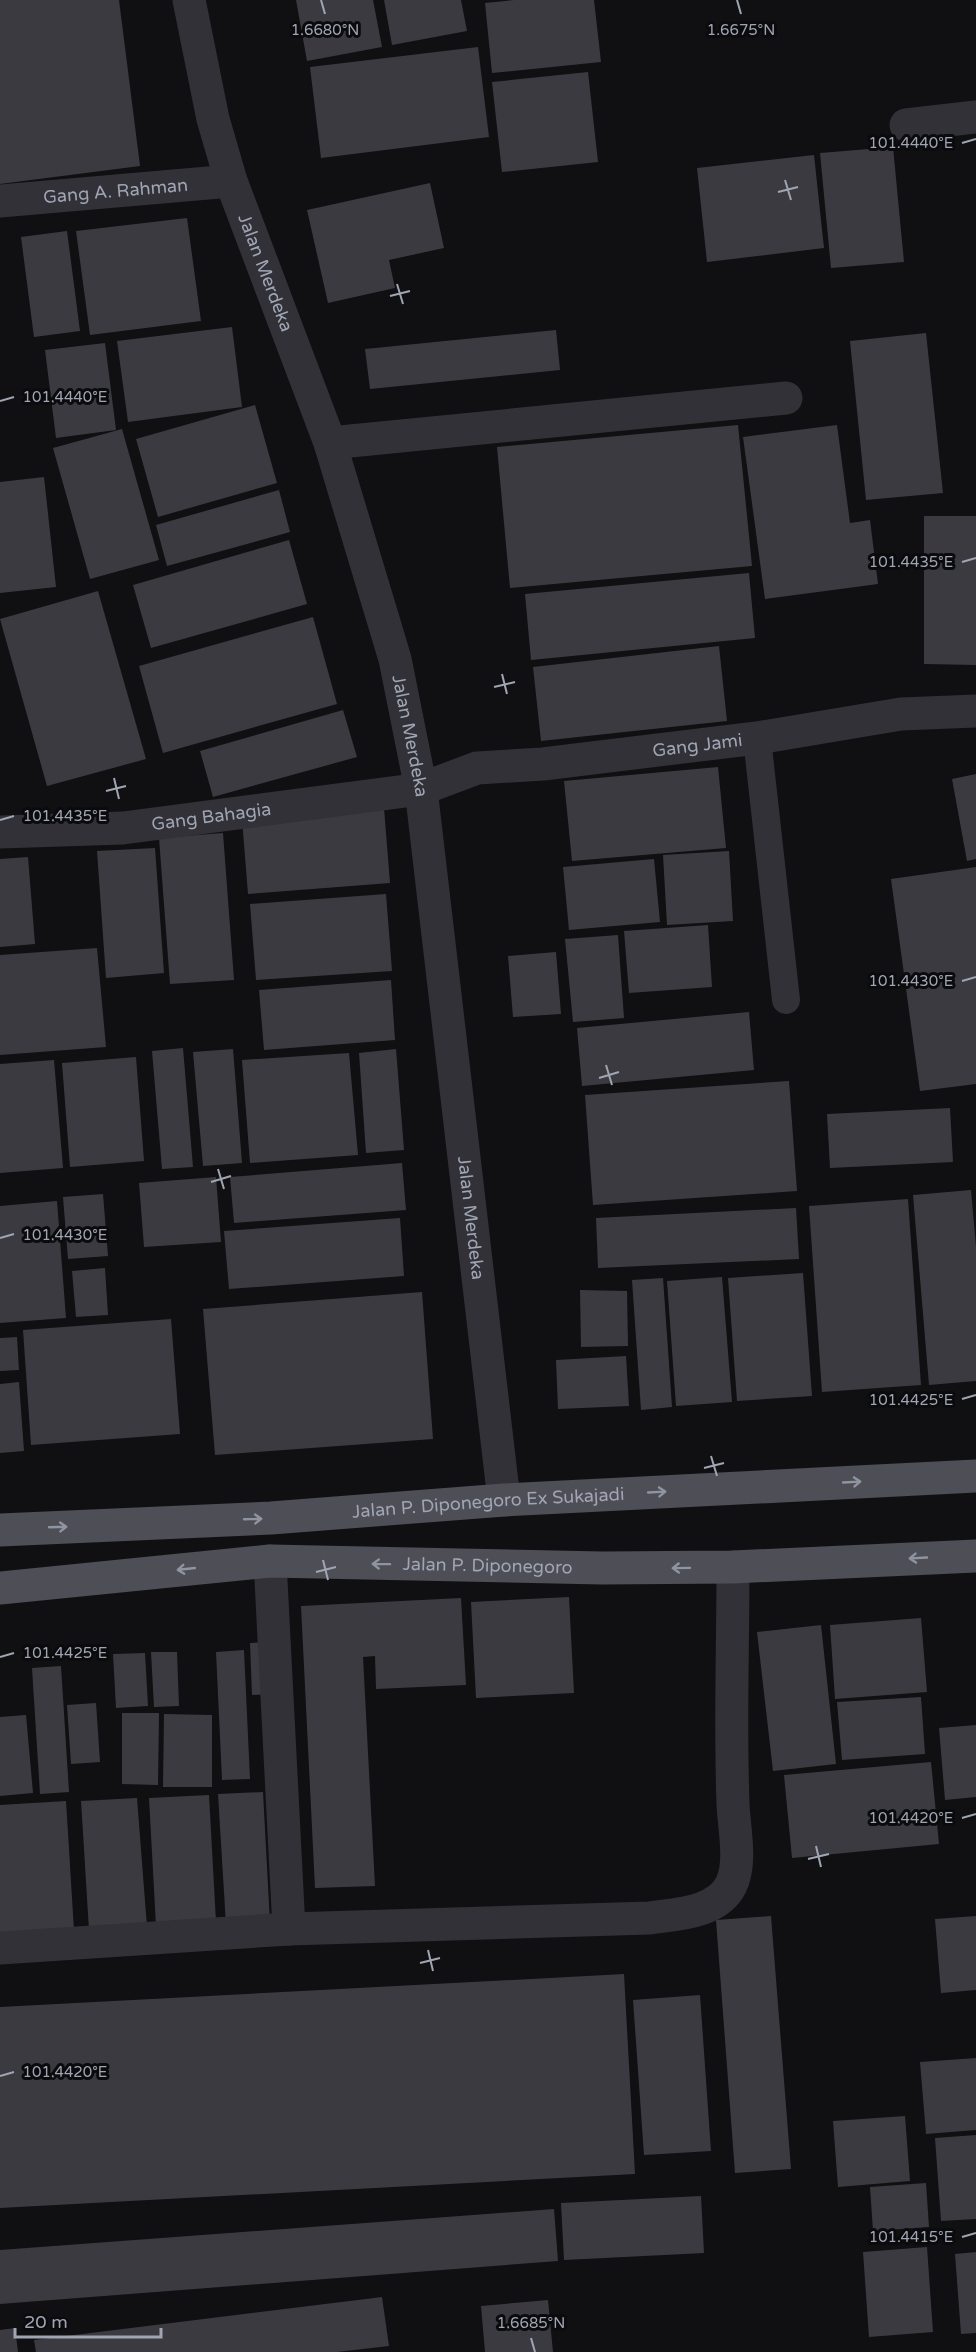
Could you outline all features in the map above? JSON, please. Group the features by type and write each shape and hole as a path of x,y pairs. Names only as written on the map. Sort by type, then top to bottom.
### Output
{"main road":[{"name":"Jalan P. Diponegoro Ex Sukajadi","path":"0,1530 271,1518 504,1500 976,1476"},
{"name":"Jalan P. Diponegoro","path":"0,1588 270,1561 602,1568 733,1567 976,1556"}],"street":[{"name":"Jalan Merdeka","path":"189,0 213,119 231,181 330,443 395,659 421,789 504,1500"},
{"path":"906,124 976,117"},
{"name":"Gang A. Rahman","path":"0,201 231,181"},
{"path":"330,443 786,398"},
{"name":"Gang Jami","path":"421,789 477,768 543,764 757,738 901,714 976,711"},
{"name":"Gang Bahagia","path":"0,832 123,828 421,789"},
{"path":"270,1561 290,1929"},
{"path":"0,1948 290,1929 650,1918 690,1913 717,1902 731,1885 737,1856 733,1804 733,1567"}],"lane":[{"path":"757,738 786,1000"}],"building":[{"path":"0,0 119,0 140,166 0,184"},
{"path":"296,0 373,0 382,47 307,61"},
{"path":"384,0 461,0 467,31 392,45"},
{"path":"514,0 594,0 601,62 492,73 485,3"},
{"path":"478,47 489,137 321,158 310,67"},
{"path":"588,72 598,162 502,172 492,82"},
{"path":"893,147 904,262 831,268 820,153"},
{"path":"814,155 824,248 707,262 697,168"},
{"path":"430,183 444,248 389,260 395,288 328,303 307,210"},
{"path":"187,218 201,321 90,335 76,231"},
{"path":"67,231 80,331 34,337 21,237"},
{"path":"232,327 242,407 128,422 117,341"},
{"path":"556,330 560,370 370,389 365,349"},
{"path":"926,333 943,493 866,500 850,341"},
{"path":"105,343 116,430 56,438 45,350"},
{"path":"255,405 277,483 158,517 136,439"},
{"path":"738,425 752,566 510,588 497,447"},
{"path":"837,425 850,523 870,520 878,584 765,599 743,437"},
{"path":"122,429 159,560 90,579 53,448"},
{"path":"44,477 56,587 0,593 0,482"},
{"path":"279,490 290,532 167,566 156,525"},
{"path":"924,516 976,516 976,665 924,664"},
{"path":"289,540 307,604 151,648 133,585"},
{"path":"749,573 755,638 531,660 525,594"},
{"path":"98,591 146,759 47,786 0,619"},
{"path":"313,617 337,704 163,753 139,666"},
{"path":"719,646 727,721 541,741 533,667"},
{"path":"343,710 357,757 213,797 200,751"},
{"path":"718,767 726,848 572,861 564,781"},
{"path":"976,774 976,859 967,861 952,779"},
{"path":"384,808 390,883 248,894 242,819"},
{"path":"223,833 234,980 170,984 159,838"},
{"path":"155,848 164,973 106,978 97,851"},
{"path":"729,851 733,921 667,925 663,855"},
{"path":"28,857 35,944 0,947 0,859"},
{"path":"654,859 660,922 569,930 563,867"},
{"path":"976,867 976,1084 920,1091 891,879"},
{"path":"386,894 392,971 256,980 250,904"},
{"path":"708,925 712,987 629,993 624,931"},
{"path":"618,935 624,1018 573,1022 565,939"},
{"path":"97,948 106,1047 0,1055 0,955"},
{"path":"556,952 561,1014 513,1017 508,956"},
{"path":"391,980 395,1040 264,1050 259,990"},
{"path":"749,1012 754,1070 582,1086 577,1028"},
{"path":"183,1048 193,1167 162,1169 152,1051"},
{"path":"233,1049 242,1163 203,1166 193,1052"},
{"path":"396,1049 404,1150 366,1153 359,1053"},
{"path":"349,1053 358,1155 250,1163 242,1060"},
{"path":"136,1057 144,1161 70,1167 62,1063"},
{"path":"54,1060 63,1168 0,1173 0,1064"},
{"path":"789,1081 797,1191 593,1205 585,1095"},
{"path":"950,1108 953,1162 830,1168 827,1114"},
{"path":"402,1163 406,1210 234,1223 230,1177"},
{"path":"216,1177 221,1242 144,1247 139,1183"},
{"path":"971,1190 976,1247 976,1381 929,1385 913,1195"},
{"path":"103,1194 108,1256 68,1259 63,1197"},
{"path":"908,1199 921,1385 822,1392 809,1206"},
{"path":"57,1201 66,1318 0,1323 0,1206"},
{"path":"796,1208 799,1259 598,1268 596,1218"},
{"path":"400,1218 404,1276 229,1289 224,1231"},
{"path":"105,1268 108,1315 76,1317 72,1271"},
{"path":"803,1273 812,1396 737,1401 728,1278"},
{"path":"722,1277 732,1402 676,1406 667,1281"},
{"path":"663,1278 672,1407 641,1410 632,1280"},
{"path":"580,1290 627,1291 628,1346 581,1347"},
{"path":"422,1292 433,1439 215,1455 203,1309"},
{"path":"171,1319 180,1434 31,1445 23,1330"},
{"path":"17,1337 19,1370 0,1371 0,1338"},
{"path":"626,1356 629,1406 558,1409 556,1360"},
{"path":"19,1382 24,1451 0,1453 0,1384"},
{"path":"569,1597 574,1693 476,1698 471,1602"},
{"path":"461,1598 466,1685 376,1689 375,1656 363,1657 375,1886 315,1888 301,1606"},
{"path":"921,1618 927,1692 835,1699 830,1625"},
{"path":"821,1625 836,1764 773,1771 757,1632"},
{"path":"272,1642 274,1694 252,1695 250,1643"},
{"path":"244,1650 250,1779 222,1780 216,1652"},
{"path":"151,1652 177,1652 179,1706 154,1707"},
{"path":"145,1653 148,1706 116,1708 113,1654"},
{"path":"61,1666 69,1792 40,1794 32,1668"},
{"path":"921,1697 925,1754 842,1760 837,1702"},
{"path":"96,1703 100,1762 71,1764 67,1705"},
{"path":"122,1713 159,1713 158,1785 122,1784"},
{"path":"164,1714 212,1715 212,1787 163,1787"},
{"path":"26,1715 33,1793 0,1796 0,1717"},
{"path":"976,1725 976,1797 945,1800 939,1728"},
{"path":"931,1762 939,1844 792,1858 784,1775"},
{"path":"263,1792 270,1923 226,1925 218,1794"},
{"path":"209,1795 216,1922 156,1926 149,1798"},
{"path":"137,1798 147,1927 89,1930 81,1801"},
{"path":"66,1801 74,1930 0,1935 0,1805"},
{"path":"771,1916 791,2169 735,2173 716,1920"},
{"path":"976,1916 976,1990 941,1993 935,1919"},
{"path":"624,1974 635,2174 0,2208 0,2007"},
{"path":"700,1995 711,2151 644,2155 633,2000"},
{"path":"976,2058 976,2130 926,2134 920,2062"},
{"path":"905,2116 910,2181 838,2187 833,2121"},
{"path":"976,2135 976,2219 941,2221 935,2138"},
{"path":"926,2183 929,2227 873,2231 870,2187"},
{"path":"701,2196 704,2253 564,2260 561,2203"},
{"path":"554,2209 558,2261 0,2304 0,2250"},
{"path":"927,2247 933,2332 869,2337 863,2252"},
{"path":"976,2252 976,2333 961,2334 955,2254"},
{"path":"382,2297 389,2346 337,2352 36,2352 34,2340"},
{"path":"548,2300 553,2352 485,2352 481,2306"},
{"path":"15,2328 18,2352 0,2352 0,2330"}]}
